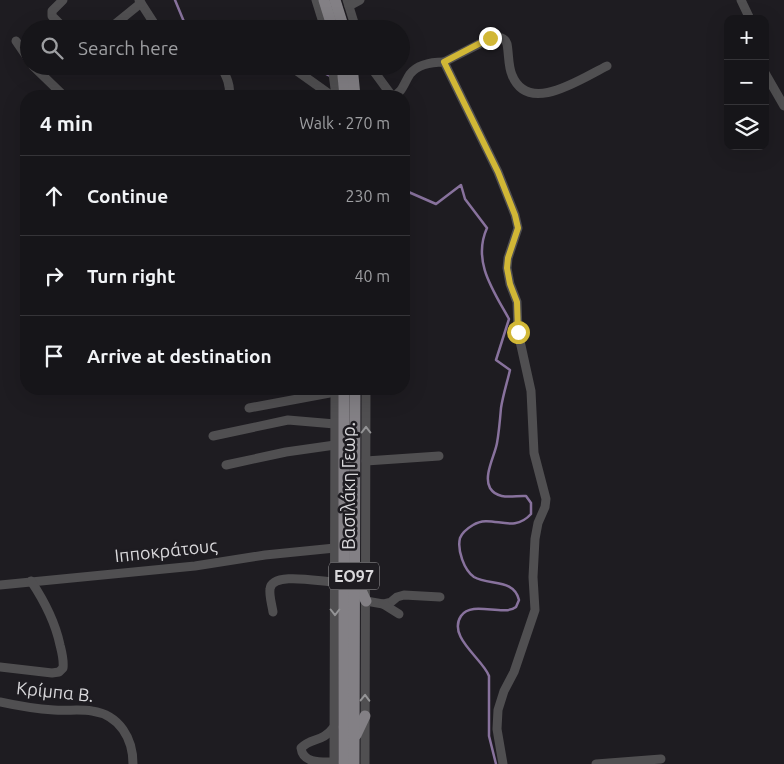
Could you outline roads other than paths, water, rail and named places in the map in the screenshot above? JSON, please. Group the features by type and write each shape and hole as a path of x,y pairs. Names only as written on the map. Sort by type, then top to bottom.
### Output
{"main road":[{"path":"324,0 330,20"},
{"path":"335,0 341,20"},
{"path":"343,75 344,90"},
{"path":"354,75 355,90"},
{"name":"ΕΟ97","path":"337,763 338,395"},
{"name":"ΕΟ97","path":"354,764 355,395"},
{"path":"354,576 366,601"},
{"path":"354,742 365,716"}],"street":[{"path":"56,20 52,16 52,11 63,0"},
{"path":"316,0 322,20"},
{"path":"353,20 348,3 360,0"},
{"path":"741,0 748,15"},
{"path":"119,20 140,1 152,20"},
{"path":"402,90 415,70 426,64 444,62 493,38 506,40 511,72 515,81 525,91 540,95 559,90 607,66"},
{"path":"16,41 20,47"},
{"path":"444,62 498,172 515,215 518,228 508,258 507,268 510,284 517,302 518,332 531,391 534,453 546,499 535,539 533,577 535,610 514,672 504,691 498,710 497,730 503,764"},
{"path":"42,75 58,90"},
{"path":"226,75 230,90"},
{"path":"303,75 325,90"},
{"path":"333,75 334,90"},
{"path":"377,75 388,90"},
{"path":"769,80 784,106"},
{"path":"249,408 313,395"},
{"name":"Βασιλάκη Γεωρ.","path":"337,763 334,726 335,424 338,395"},
{"name":"Βασιλάκη Γεωρ.","path":"365,764 366,395"},
{"path":"213,436 288,420 335,424"},
{"path":"226,465 286,452 335,445"},
{"path":"366,461 439,456"},
{"name":"Ιπποκράτους","path":"0,585 195,566 265,555 335,548"},
{"path":"273,612 270,589 272,583 276,580 284,578 335,582"},
{"path":"0,667 52,673 59,672 63,668 63,659 54,620 31,581"},
{"path":"383,604 404,595 440,597"},
{"path":"366,601 383,604 398,614"},
{"name":"Κρίμπα Β.","path":"0,702 38,708 91,711 104,714 120,725 128,736 132,748 133,764"},
{"path":"334,726 324,738 304,745 301,748 308,760 337,763"},
{"path":"596,764 661,759"}],"waterway":[{"path":"175,0 183,20"},
{"path":"410,193 436,204 461,185 465,199 487,228 483,240 483,264 491,286 509,319 496,360 510,370 502,403 497,443 488,483 497,495 507,497 526,496 531,503 531,514 517,523 480,522 465,531 459,543 462,559 470,574 480,580 507,585 512,588 519,600 516,607 510,610 472,609 466,611 461,616 458,624 462,640 486,669 489,676 489,736 496,764"}]}
